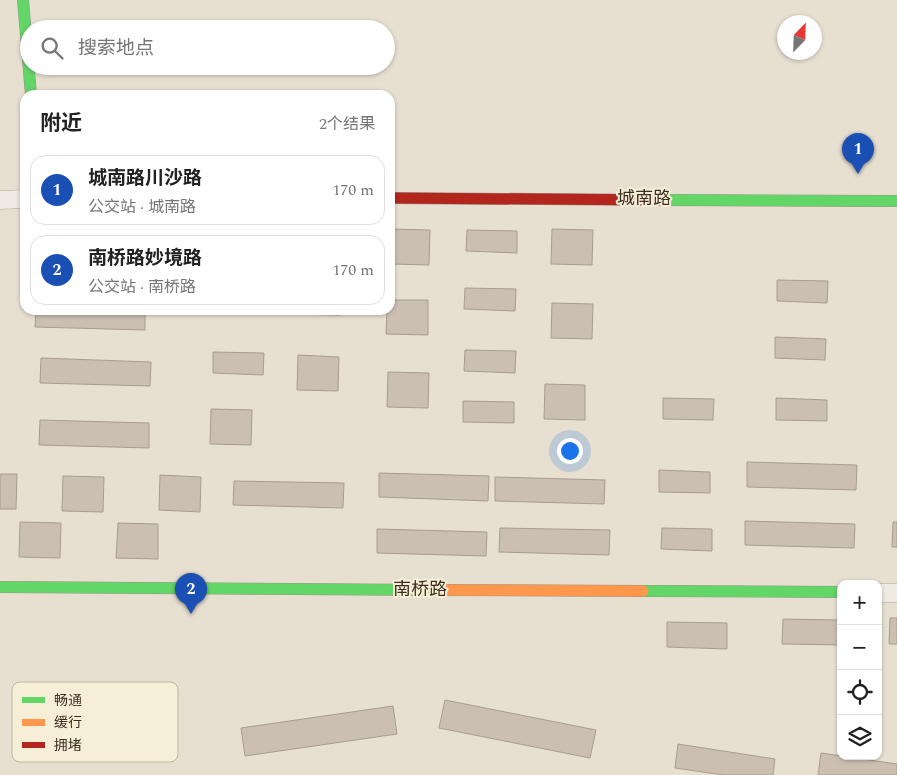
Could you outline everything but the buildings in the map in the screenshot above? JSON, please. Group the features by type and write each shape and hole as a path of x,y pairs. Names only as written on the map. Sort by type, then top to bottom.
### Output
{"street":[{"path":"23,0 25,20"},
{"path":"29,75 31,90"},
{"name":"城南路","path":"395,198 858,199 897,201"},
{"path":"0,200 20,199"},
{"name":"南桥路","path":"0,587 837,592"},
{"path":"882,593 897,593"}],"traffic: fast":[{"path":"23,0 25,20"},
{"path":"29,75 31,90"},
{"path":"663,200 897,201"},
{"path":"0,587 436,590"},
{"path":"643,591 837,592"}],"traffic: slow":[{"path":"436,590 643,591"}],"traffic: jam":[{"path":"395,198 663,200"}],"place":[{"name":"城南路川沙路","path":"858,174"},
{"name":"南桥路妙境路","path":"191,614"}]}
